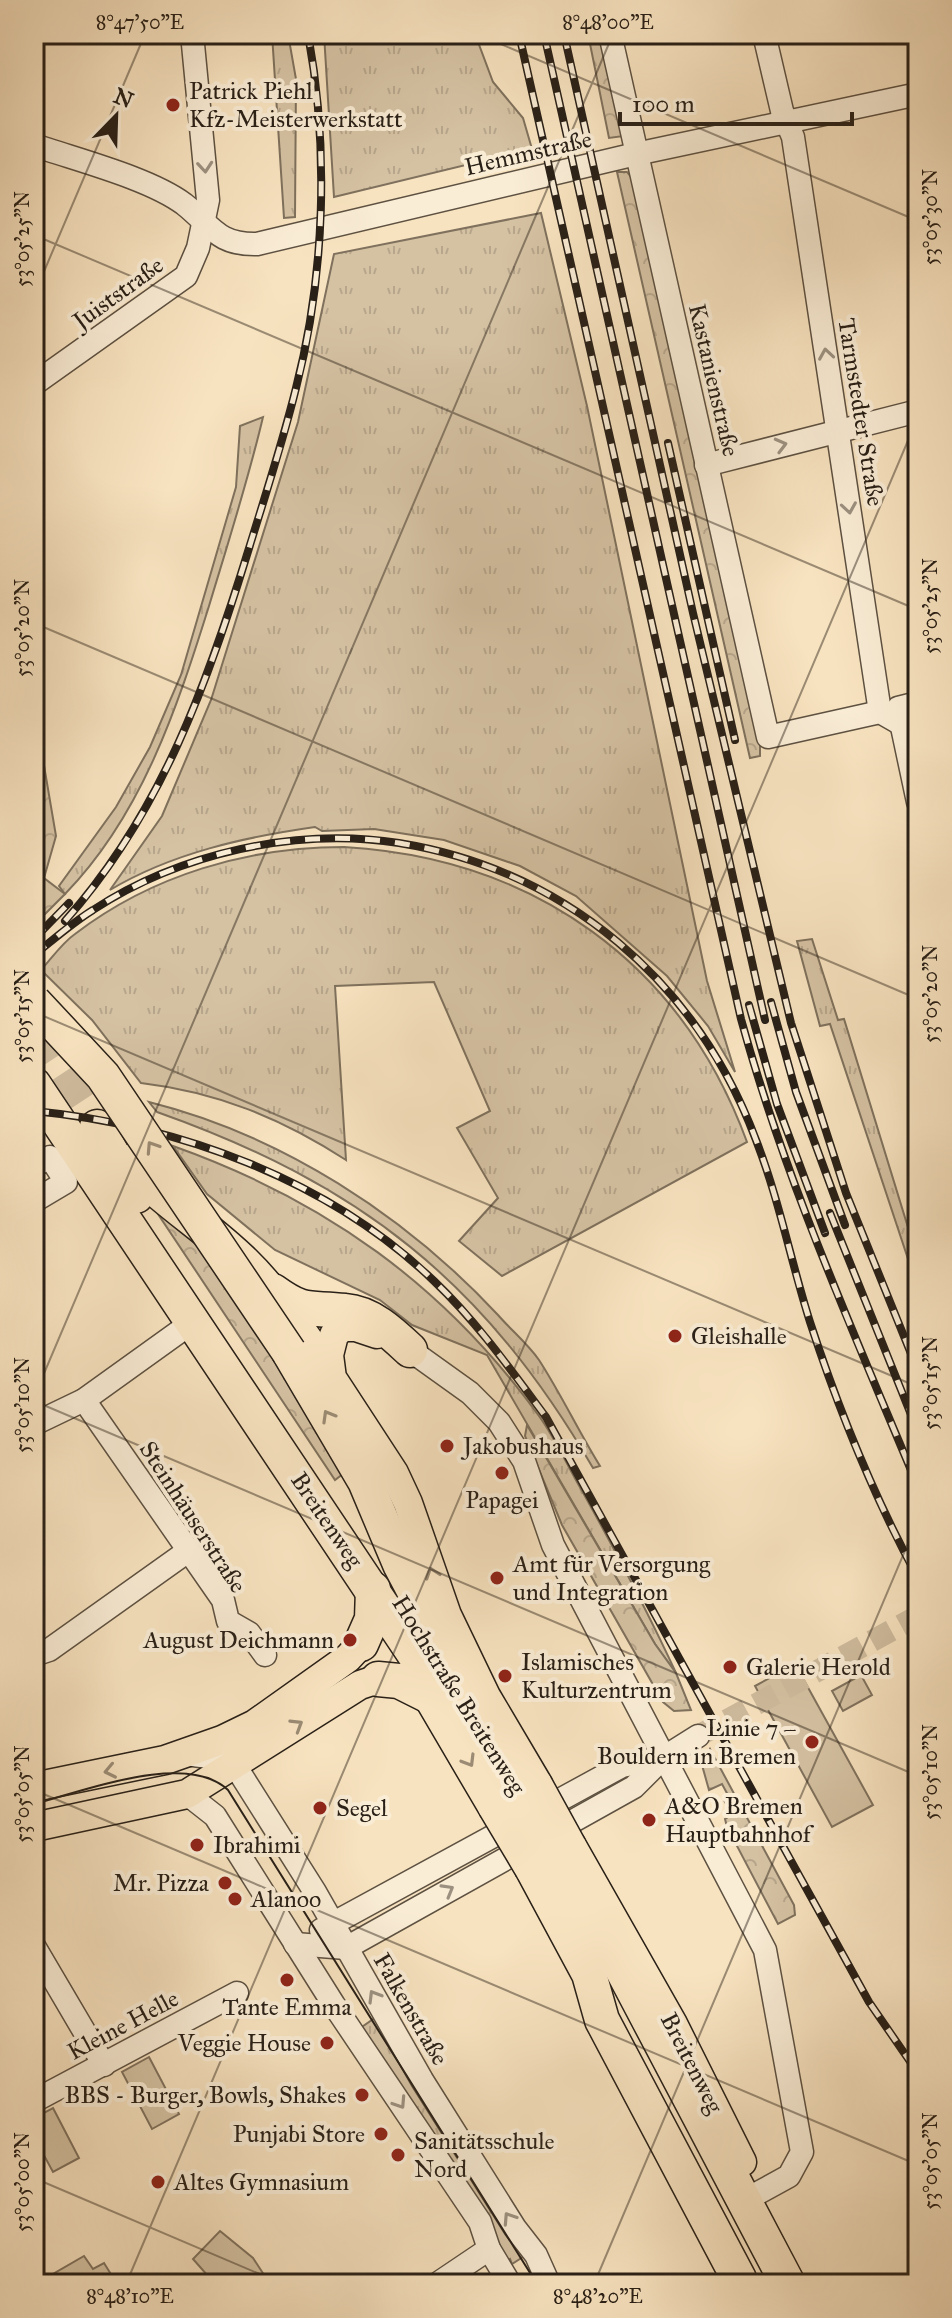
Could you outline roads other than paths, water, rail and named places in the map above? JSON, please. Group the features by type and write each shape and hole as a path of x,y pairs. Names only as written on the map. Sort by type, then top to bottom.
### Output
{"highway":[{"path":"34,1002 103,1076 289,1352 365,1481 433,1630 475,1704 487,1735"},
{"name":"Breitenweg","path":"35,1087 373,1589 417,1658 431,1697 518,1794"},
{"name":"Hochstraße Breitenweg","path":"266,1287 220,1241 158,1193 97,1127 117,1167 352,1523 466,1709 487,1735 518,1794 621,1967 752,2235 749,2282"},
{"path":"266,1287 295,1307 366,1316 391,1332 410,1350"},
{"path":"266,1287 332,1378"},
{"path":"361,1644 372,1619 373,1589"},
{"path":"433,1630 486,1696"},
{"path":"378,1679 399,1681 431,1697"},
{"path":"554,1856 602,2020 749,2282"},
{"name":"Hochstraße Breitenweg","path":"589,1974 620,2009 752,2235 788,2284"}],"main road":[{"path":"410,1350 379,1334 356,1327 342,1327 334,1335 329,1355 332,1378 394,1473 408,1503 447,1615 486,1696 518,1794"},
{"path":"34,1787 185,1754 245,1730 348,1658 361,1644"},
{"path":"34,1827 187,1794 360,1685 378,1679"},
{"name":"Breitenweg","path":"554,1856 673,2024 805,2284"}],"street":[{"name":"Juiststraße","path":"34,384 186,276 198,248 208,200 192,34"},
{"name":"Kastanienstraße","path":"610,34 768,737 900,712"},
{"name":"Tarmstedter Straße","path":"764,34 793,137 838,431 918,802"},
{"name":"Hemmstraße","path":"34,145 161,190 182,203 227,241 257,244 636,154 918,94"},
{"path":"706,465 918,411"},
{"path":"34,1166 50,1157 66,1182 36,1194"},
{"path":"34,1424 84,1400 194,1321"},
{"path":"410,1350 470,1393 499,1422 524,1461 553,1545 765,1950 802,2152 789,2176 758,2193"},
{"name":"Steinhäuserstraße","path":"84,1400 223,1600 228,1621 249,1633 265,1655"},
{"path":"34,1655 49,1650 188,1551"},
{"path":"211,1810 245,1730"},
{"path":"295,1944 346,1948 634,1787 663,1758 698,1736"},
{"path":"185,1754 228,1767"},
{"path":"295,1944 622,1766 663,1758"},
{"name":"Falkenstraße","path":"228,1767 333,1923 422,2080 515,2228 536,2255 549,2284"},
{"path":"187,1794 211,1810 295,1944 480,2222 489,2249 510,2284"},
{"path":"34,1946 104,2065"},
{"name":"Kleine Helle","path":"34,2101 237,1993"},
{"path":"437,2284 489,2249"}],"tunnel":[{"path":"34,1031 97,1127"},
{"path":"698,1736 918,1616"}],"tram line":[{"path":"34,1804 107,1784 162,1774 187,1774 210,1779 228,1790 537,2284"}],"railway":[{"path":"65,921 129,836 178,744 217,646 286,428 306,345 321,211 319,122 308,34"},
{"path":"519,34 741,1019 799,1197 918,1487"},
{"path":"544,34 765,1020"},
{"path":"564,34 693,613 791,1023 846,1193 918,1371"},
{"path":"668,443 735,740"},
{"path":"34,955 93,910 163,873 240,849 280,842 360,839 399,843 460,857 517,879 570,907 618,942 661,984 699,1031 731,1083 764,1162 810,1322 833,1388 872,1485 918,1578"},
{"path":"34,939 69,903"},
{"path":"771,1002 796,1092 845,1225"},
{"path":"749,1005 777,1104 825,1233"},
{"path":"34,1111 88,1118 196,1144 299,1186 347,1213 392,1245 465,1313 546,1417 869,2002 918,2073"},
{"path":"830,1213 918,1432"}],"place":[{"name":"Patrick Piehl Kfz-Meisterwerkstatt","path":"173,105"},
{"name":"Gleishalle","path":"675,1336"},
{"name":"Jakobushaus","path":"447,1446"},
{"name":"Papagei","path":"502,1473"},
{"name":"Amt für Versorgung und Integration","path":"497,1578"},
{"name":"August Deichmann","path":"350,1640"},
{"name":"Galerie Herold","path":"730,1667"},
{"name":"Islamisches Kulturzentrum","path":"505,1676"},
{"name":"Linie 7 – Bouldern in Bremen","path":"812,1742"},
{"name":"Segel","path":"320,1808"},
{"name":"A&O Bremen Hauptbahnhof","path":"649,1820"},
{"name":"Ibrahimi","path":"197,1845"},
{"name":"Mr. Pizza","path":"225,1883"},
{"name":"Alanoo","path":"235,1899"},
{"name":"Tante Emma","path":"287,1980"},
{"name":"Veggie House","path":"327,2043"},
{"name":"BBS - Burger, Bowls, Shakes","path":"362,2095"},
{"name":"Punjabi Store","path":"381,2134"},
{"name":"Sanitätsschule Nord","path":"398,2155"},
{"name":"Altes Gymnasium","path":"158,2182"}]}
